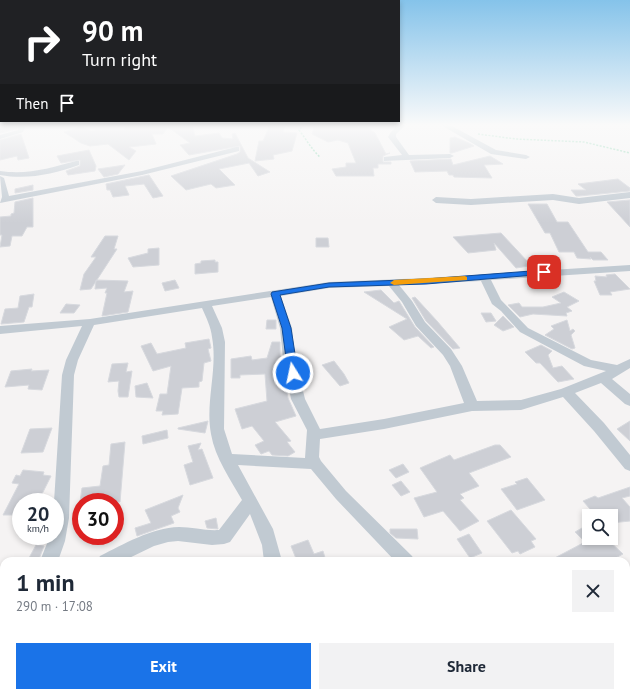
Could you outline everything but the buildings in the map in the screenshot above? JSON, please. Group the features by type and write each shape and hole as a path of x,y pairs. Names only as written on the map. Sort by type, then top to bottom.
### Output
{"street":[{"path":"0,178 3,199 142,173 203,158"},
{"path":"387,159 401,158"},
{"path":"0,173 13,176 30,175 76,163"},
{"path":"436,200 471,202 530,197 556,197 584,201 630,195"},
{"path":"0,330 90,322 329,285 392,283 630,268"},
{"path":"485,277 496,302 505,309 524,330 588,363 618,369"},
{"path":"392,283 408,301 420,324 446,352 456,366 472,406"},
{"path":"275,294 286,328 298,400 313,426 314,434 312,456 315,464 341,495 402,557"},
{"path":"206,305 217,330 219,342 220,368 216,398 218,437 227,459 264,527 270,542 272,557"},
{"path":"51,557 57,541 61,518 68,375 72,360 90,322"},
{"path":"314,434 384,424 472,406 513,407 566,392 603,378 630,363"},
{"path":"603,378 630,401"},
{"path":"566,392 599,427 630,465"},
{"path":"227,459 315,464"},
{"path":"114,557 150,539 175,534 188,534 214,539 224,536 250,502"}],"slow traffic":[{"path":"394,283 465,278"}],"route":[{"path":"293,373 286,328 275,294 329,285 426,281 544,272"}]}
